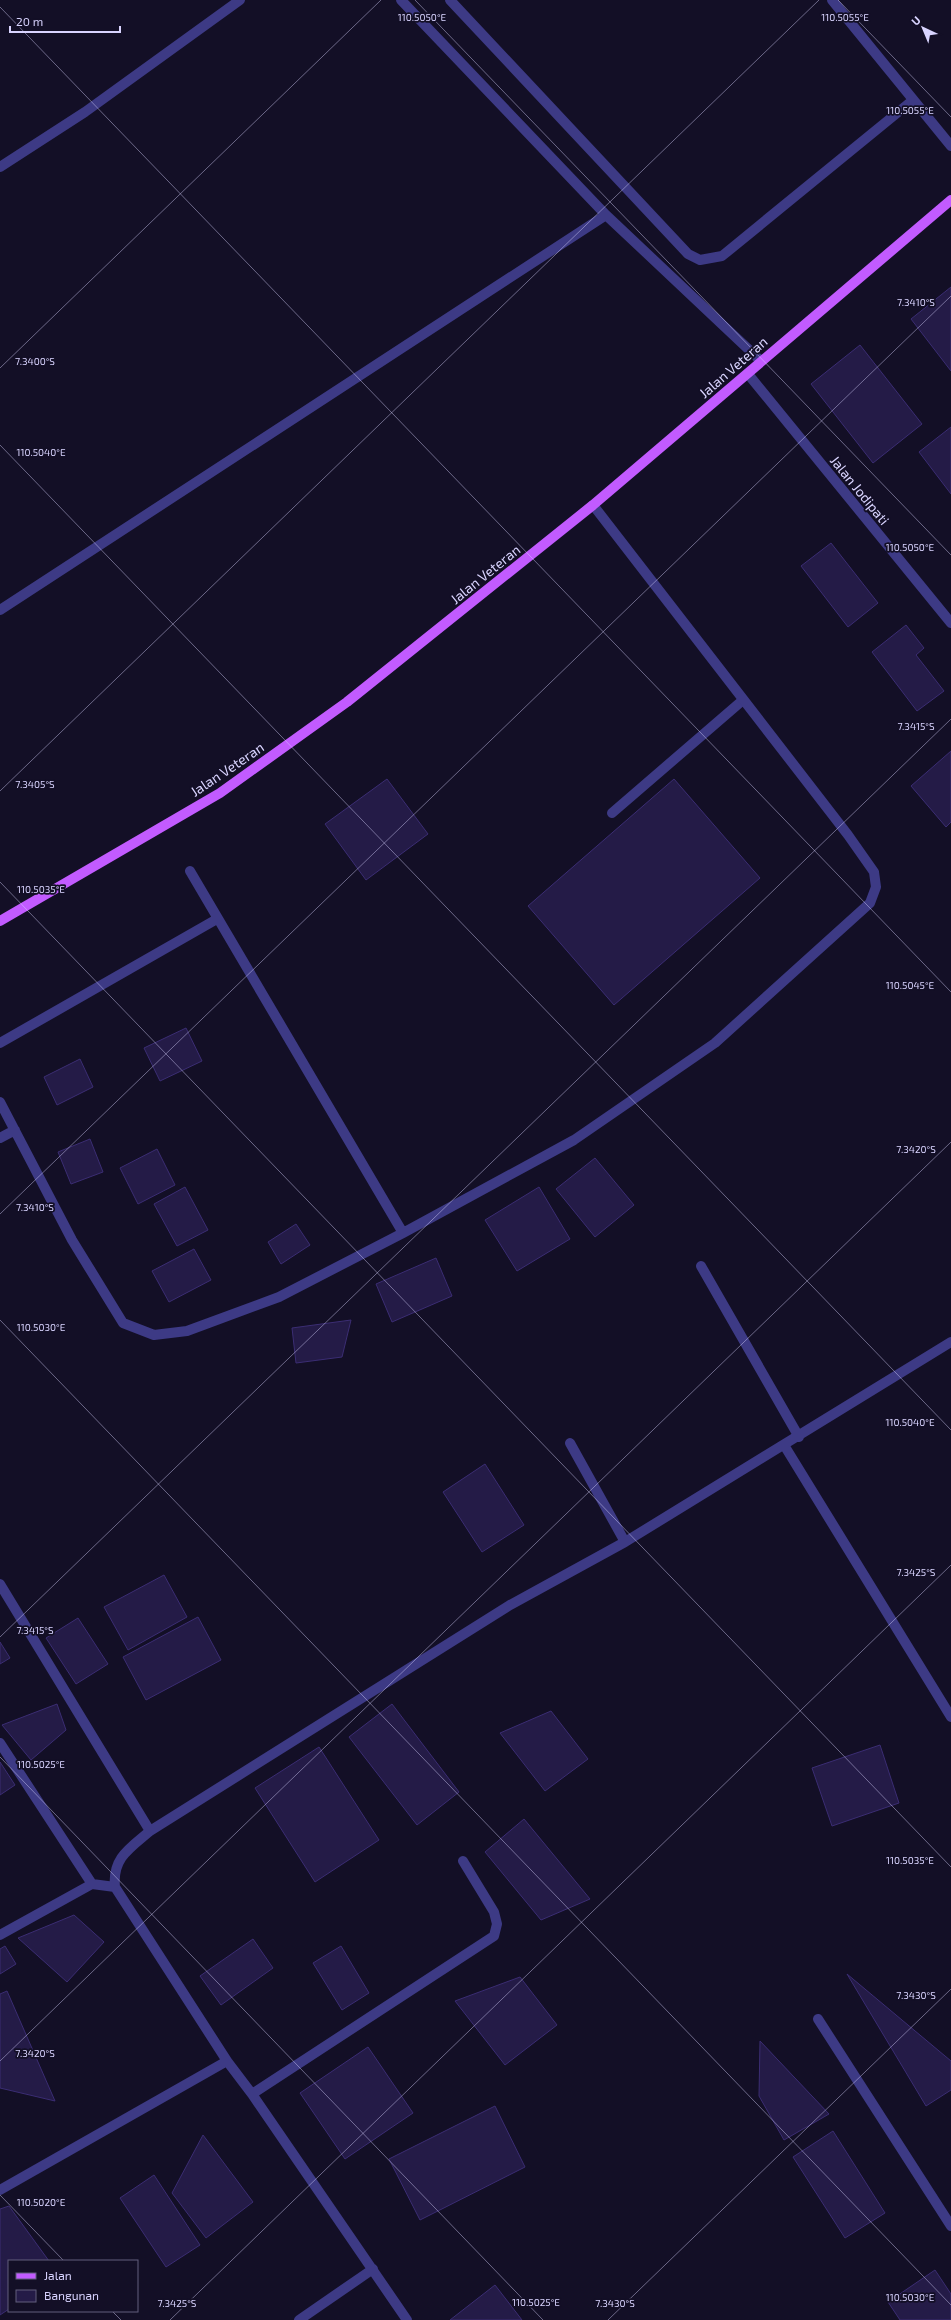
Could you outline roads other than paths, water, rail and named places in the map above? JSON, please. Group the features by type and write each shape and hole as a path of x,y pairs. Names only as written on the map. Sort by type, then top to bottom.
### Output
{"main road":[{"name":"Jalan Veteran","path":"0,922 220,793 347,702 593,505 951,200"}],"street":[{"path":"0,167 85,112 240,0"},
{"path":"401,0 606,215 761,361"},
{"path":"450,0 688,254 700,260 722,256 914,100"},
{"path":"832,0 951,146"},
{"path":"0,610 606,215"},
{"name":"Jalan Jodipati","path":"748,374 951,623"},
{"path":"0,1102 72,1240 112,1308 123,1323 154,1335 188,1331 279,1297 403,1233 574,1140 714,1043 870,903 876,887 874,872 848,835 593,505"},
{"path":"612,813 743,700"},
{"path":"190,871 403,1233"},
{"path":"0,1043 217,919"},
{"path":"0,1138 15,1130"},
{"path":"701,1266 799,1436"},
{"path":"407,2320 373,2268 252,2094 227,2062 115,1887 114,1873 119,1860 150,1831 510,1605 625,1542 951,1342"},
{"path":"570,1443 625,1542"},
{"path":"784,1445 951,1717"},
{"path":"0,1584 150,1831"},
{"path":"0,1743 92,1884"},
{"path":"252,2094 494,1936 497,1924 494,1912 463,1861"},
{"path":"0,1935 92,1884 115,1887"},
{"path":"818,2019 951,2226"},
{"path":"0,2190 227,2062"},
{"path":"299,2320 373,2268"}]}
